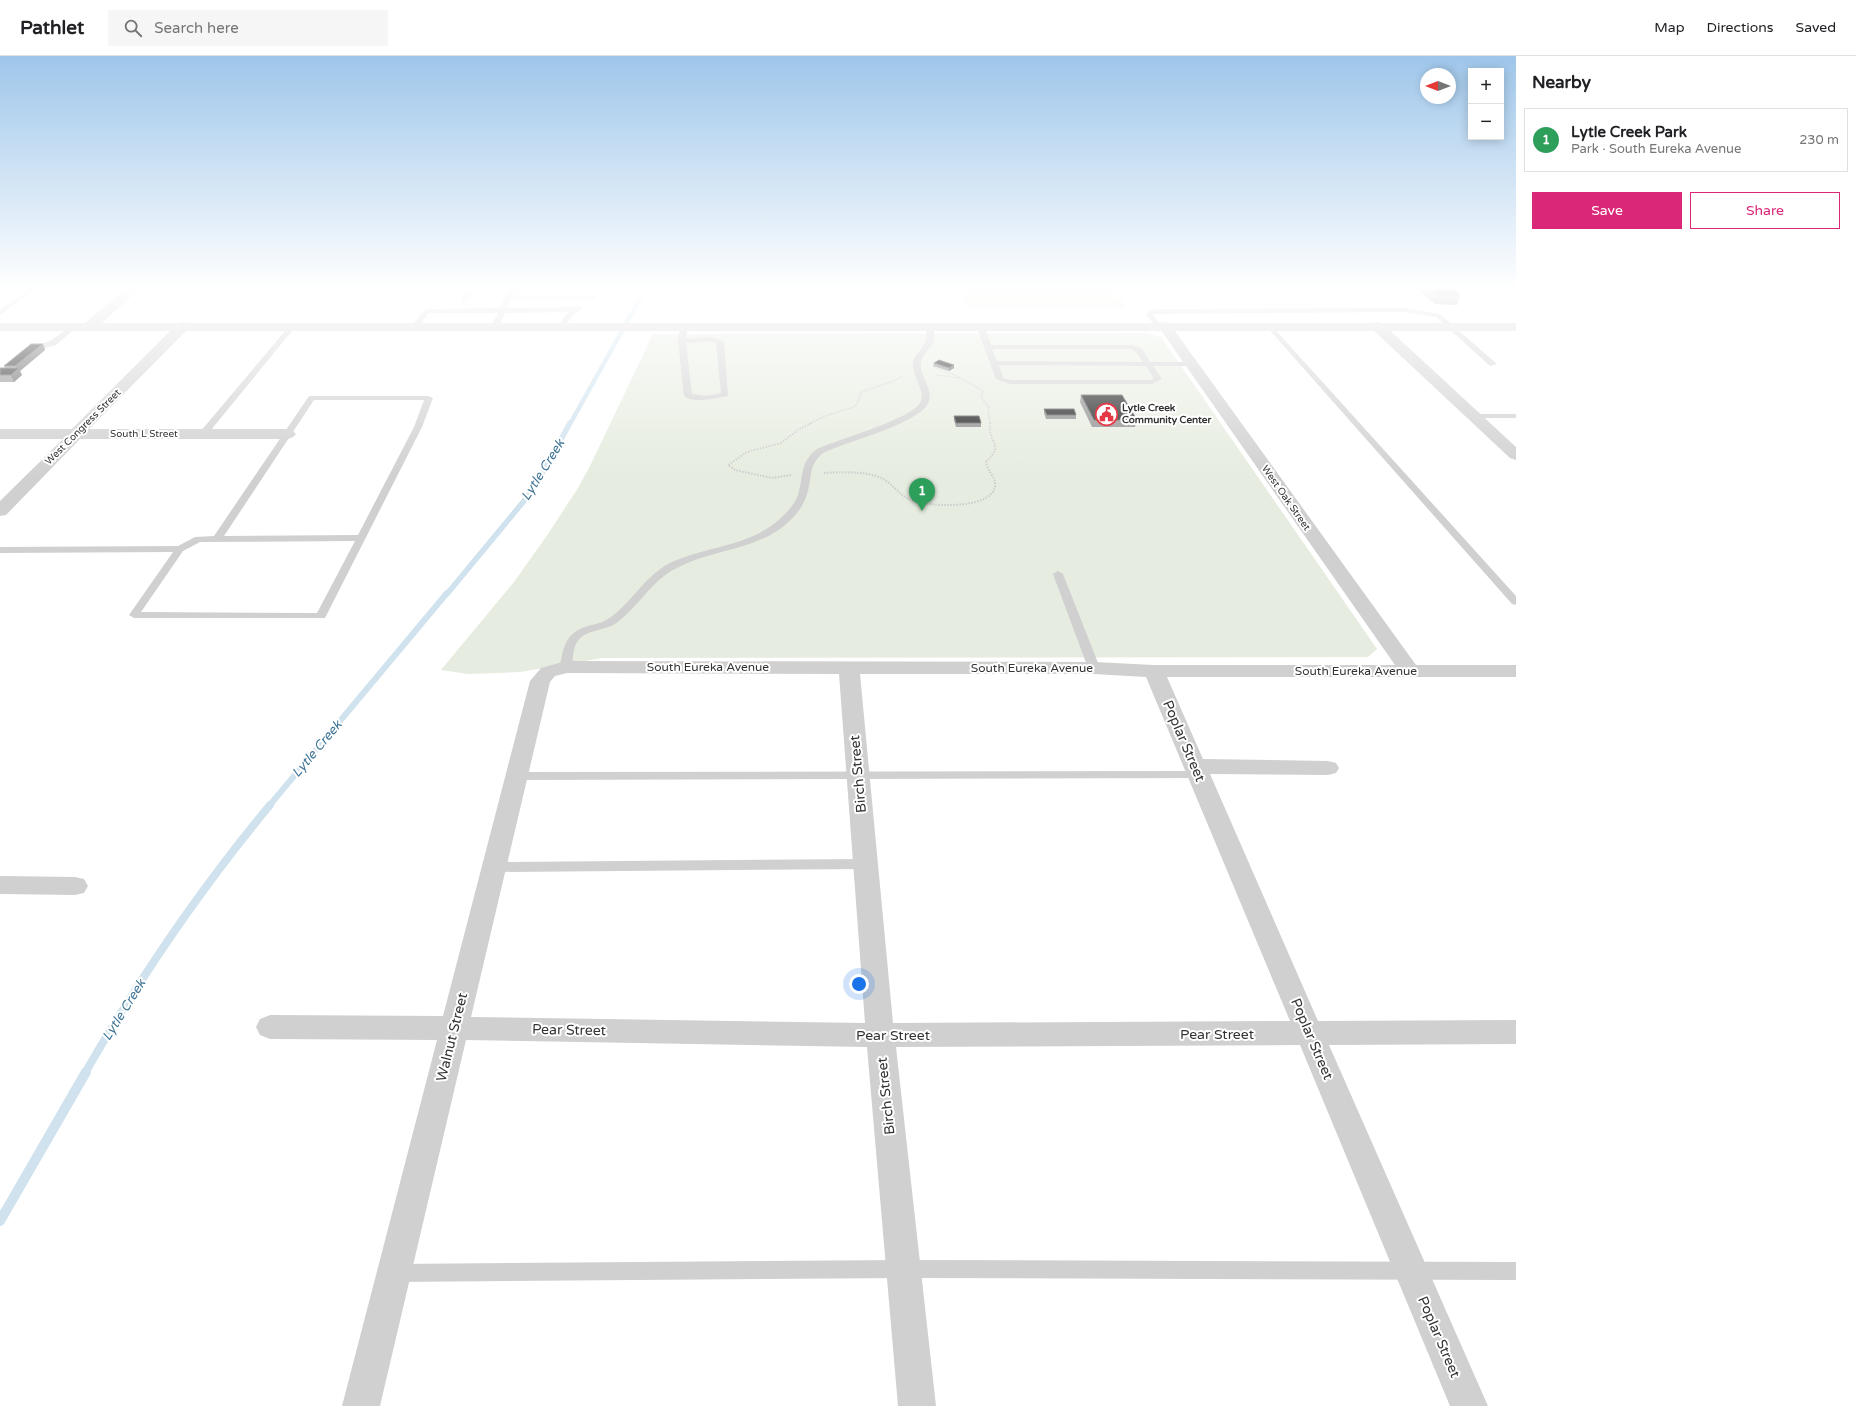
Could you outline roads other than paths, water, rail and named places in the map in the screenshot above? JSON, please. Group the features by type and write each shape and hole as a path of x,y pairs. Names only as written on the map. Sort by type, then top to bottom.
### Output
{"street":[{"name":"West Congress Street","path":"0,511 158,351"},
{"name":"West Oak Street","path":"1180,351 1409,670"},
{"path":"1404,351 1516,455"},
{"name":"South L Street","path":"0,434 288,434"},
{"name":"South Eureka Avenue","path":"557,669 849,667 1094,668 1154,671 1516,671"},
{"name":"Birch Street","path":"849,667 880,1035 917,1406"},
{"name":"Walnut Street","path":"361,1406 540,681 557,669"},
{"name":"Poplar Street","path":"1154,671 1469,1406"},
{"path":"1197,770 1328,768"},
{"path":"0,886 75,886"},
{"name":"Pear Street","path":"270,1026 880,1035 1516,1032"}],"lane":[{"path":"23,354 27,351"},
{"path":"203,434 271,351"},
{"path":"683,351 688,396 707,398 725,394 721,351"},
{"path":"557,669 576,635 585,629 609,623 628,610 643,589 654,578 671,566 698,555 752,540 769,532 794,510 802,497 807,468 812,457 820,451 838,442 904,420 919,411 925,403 926,391 916,366 922,351"},
{"path":"990,351 1000,379 1010,382 1152,382 1158,379 1140,351"},
{"path":"1291,351 1516,602"},
{"path":"1479,351 1493,364"},
{"path":"994,363 1190,364"},
{"path":"217,539 312,398 429,398 418,427 321,616 134,615 180,549 198,539 217,539 361,538"},
{"path":"1474,416 1516,416"},
{"path":"0,550 180,549"},
{"path":"1058,574 1094,668"},
{"path":"516,776 858,775 1197,770"},
{"path":"494,867 866,864"},
{"path":"394,1273 904,1269 1516,1271"}],"waterway":[{"name":"Lytle Creek","path":"570,424 611,351"},
{"name":"Lytle Creek","path":"447,594 533,490 570,423"},
{"name":"Lytle Creek","path":"269,806 447,593"},
{"name":"Lytle Creek","path":"85,1073 127,1003 195,901 244,836 270,805"},
{"name":"Lytle Creek","path":"0,1221 86,1072"}],"place":[{"name":"Lytle Creek Community Center","path":"1107,414"},
{"name":"Lytle Creek Park","path":"922,511"}]}
